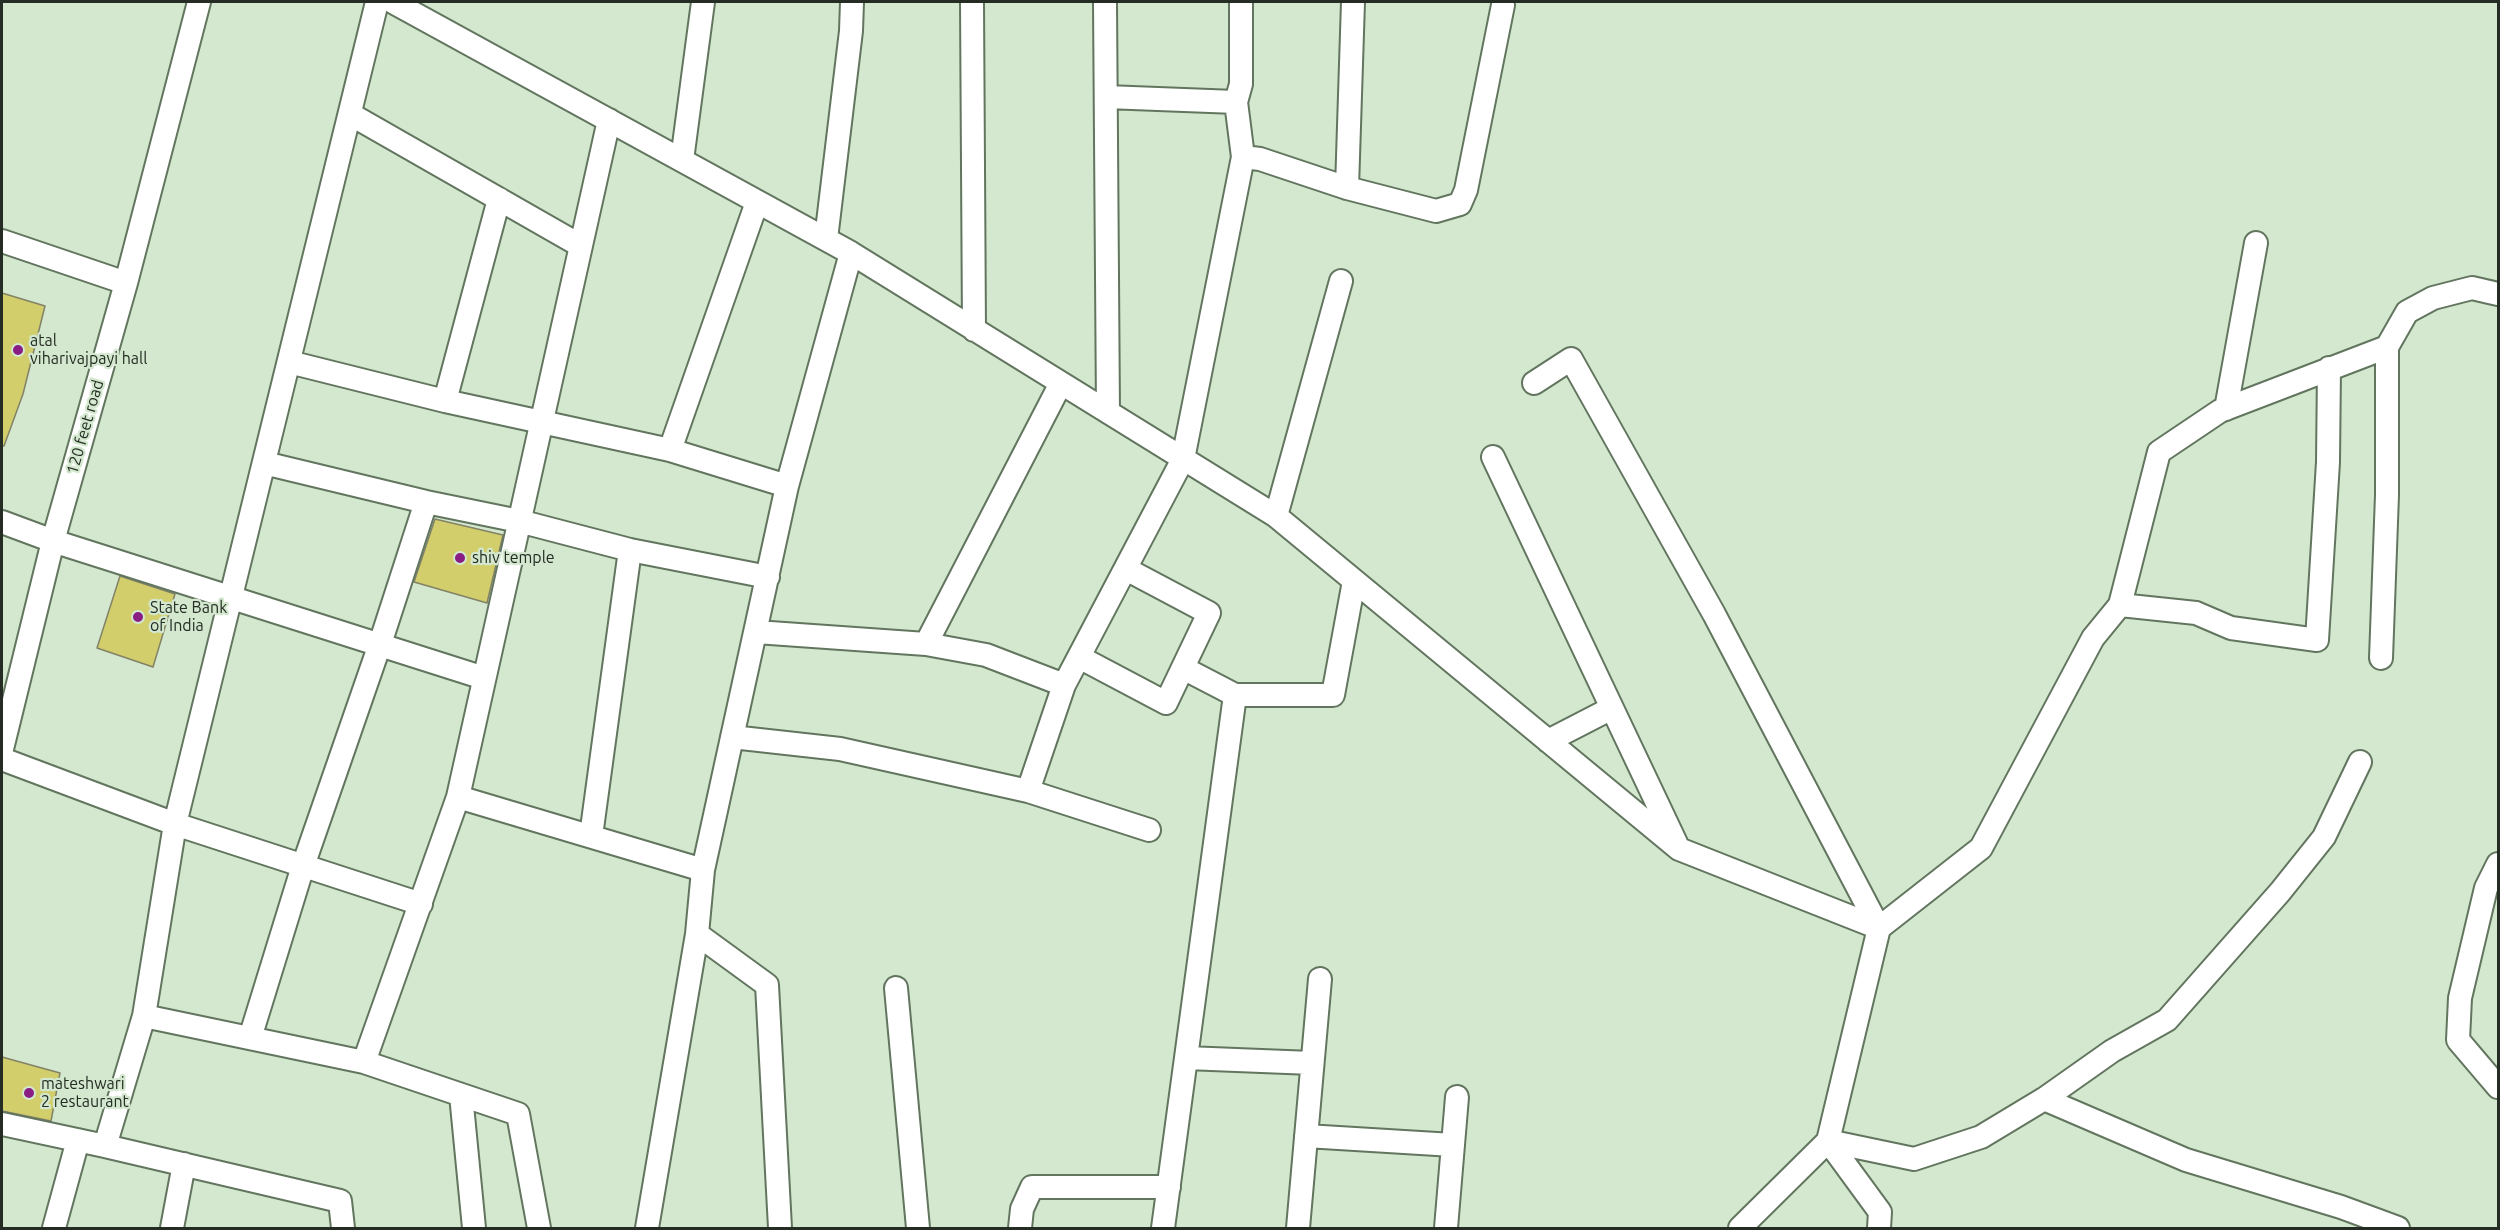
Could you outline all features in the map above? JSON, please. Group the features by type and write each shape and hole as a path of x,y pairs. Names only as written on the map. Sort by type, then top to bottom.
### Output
{"street":[{"name":"120 feet road","path":"3,739 53,541 126,283 199,2"},
{"path":"105,1146 144,1017 175,824 377,2"},
{"path":"393,2 851,253 1276,516 1679,849 1879,928"},
{"path":"682,160 703,2"},
{"path":"826,239 851,31 852,2"},
{"path":"972,2 974,330"},
{"path":"1105,2 1108,412"},
{"path":"1028,791 1064,685 1183,459 1243,157 1236,102 1241,84 1241,2"},
{"path":"1347,188 1353,2"},
{"path":"1243,157 1260,159 1347,188 1436,211 1460,204 1466,190 1503,5"},
{"path":"1106,97 1236,102"},
{"path":"350,114 581,246"},
{"path":"364,1062 458,797 609,120"},
{"path":"445,401 499,199"},
{"path":"670,450 757,202"},
{"path":"2,241 126,283"},
{"path":"2226,409 2256,243"},
{"path":"647,1228 697,934 704,870 788,486 851,253"},
{"path":"1276,516 1341,281"},
{"path":"2381,658 2387,495 2387,347 2408,312 2433,298 2472,288 2499,294"},
{"path":"1740,1228 1828,1141 1879,928 1982,848 2093,638 2120,605 2159,452 2226,409 2387,347"},
{"path":"1534,383 1571,359 1714,614 1879,928"},
{"path":"289,362 445,401 670,450 788,486"},
{"path":"2120,605 2196,613 2231,628 2317,640 2328,462 2329,368"},
{"path":"926,644 1061,383"},
{"path":"1493,457 1679,849"},
{"path":"264,463 426,502 519,521 630,550 768,577"},
{"path":"250,1038 303,866 426,502"},
{"path":"2,522 53,541 484,678"},
{"path":"591,836 630,550"},
{"path":"1079,657 1166,703 1209,613 1126,569"},
{"path":"1183,668 1235,694 1333,694 1354,581"},
{"path":"756,633 926,644 986,655 1064,685"},
{"path":"1163,1228 1235,694"},
{"path":"1548,741 1612,708"},
{"path":"732,737 840,748 1028,791 1149,830"},
{"path":"2,759 175,824 421,904"},
{"path":"1828,1141 1914,1159 1981,1137 2044,1099 2112,1051 2166,1020 2280,892 2324,837 2360,762"},
{"path":"458,797 704,870"},
{"path":"2499,864 2486,888 2460,998 2458,1040 2499,1087"},
{"path":"697,934 767,985 780,1228"},
{"path":"1298,1228 1320,979"},
{"path":"896,988 918,1228"},
{"path":"144,1017 364,1062 518,1114 539,1228"},
{"path":"1186,1058 1312,1063"},
{"path":"461,1095 474,1228"},
{"path":"1446,1228 1457,1097"},
{"path":"2044,1099 2186,1160 2356,1220 2398,1228"},
{"path":"2,1124 340,1201 343,1228"},
{"path":"1306,1136 1453,1145"},
{"path":"54,1228 78,1140"},
{"path":"1828,1141 1880,1212 1880,1228"},
{"path":"172,1228 184,1164"},
{"path":"1020,1228 1022,1209 1032,1187 1169,1187"}],"building":[{"name":"atal viharivajpayi hall","path":"2,293 45,306 23,394 4,446 2,446"},
{"name":"shiv temple","path":"435,519 503,535 487,603 414,582"},
{"name":"State Bank of India","path":"120,576 175,594 153,667 97,648"},
{"name":"mateshwari 2 restaurant","path":"2,1057 60,1073 51,1121 2,1111"}],"place":[{"name":"atal viharivajpayi hall","path":"18,350"},
{"name":"shiv temple","path":"460,558"},
{"name":"State Bank of India","path":"138,617"},
{"name":"mateshwari 2 restaurant","path":"29,1093"}]}
